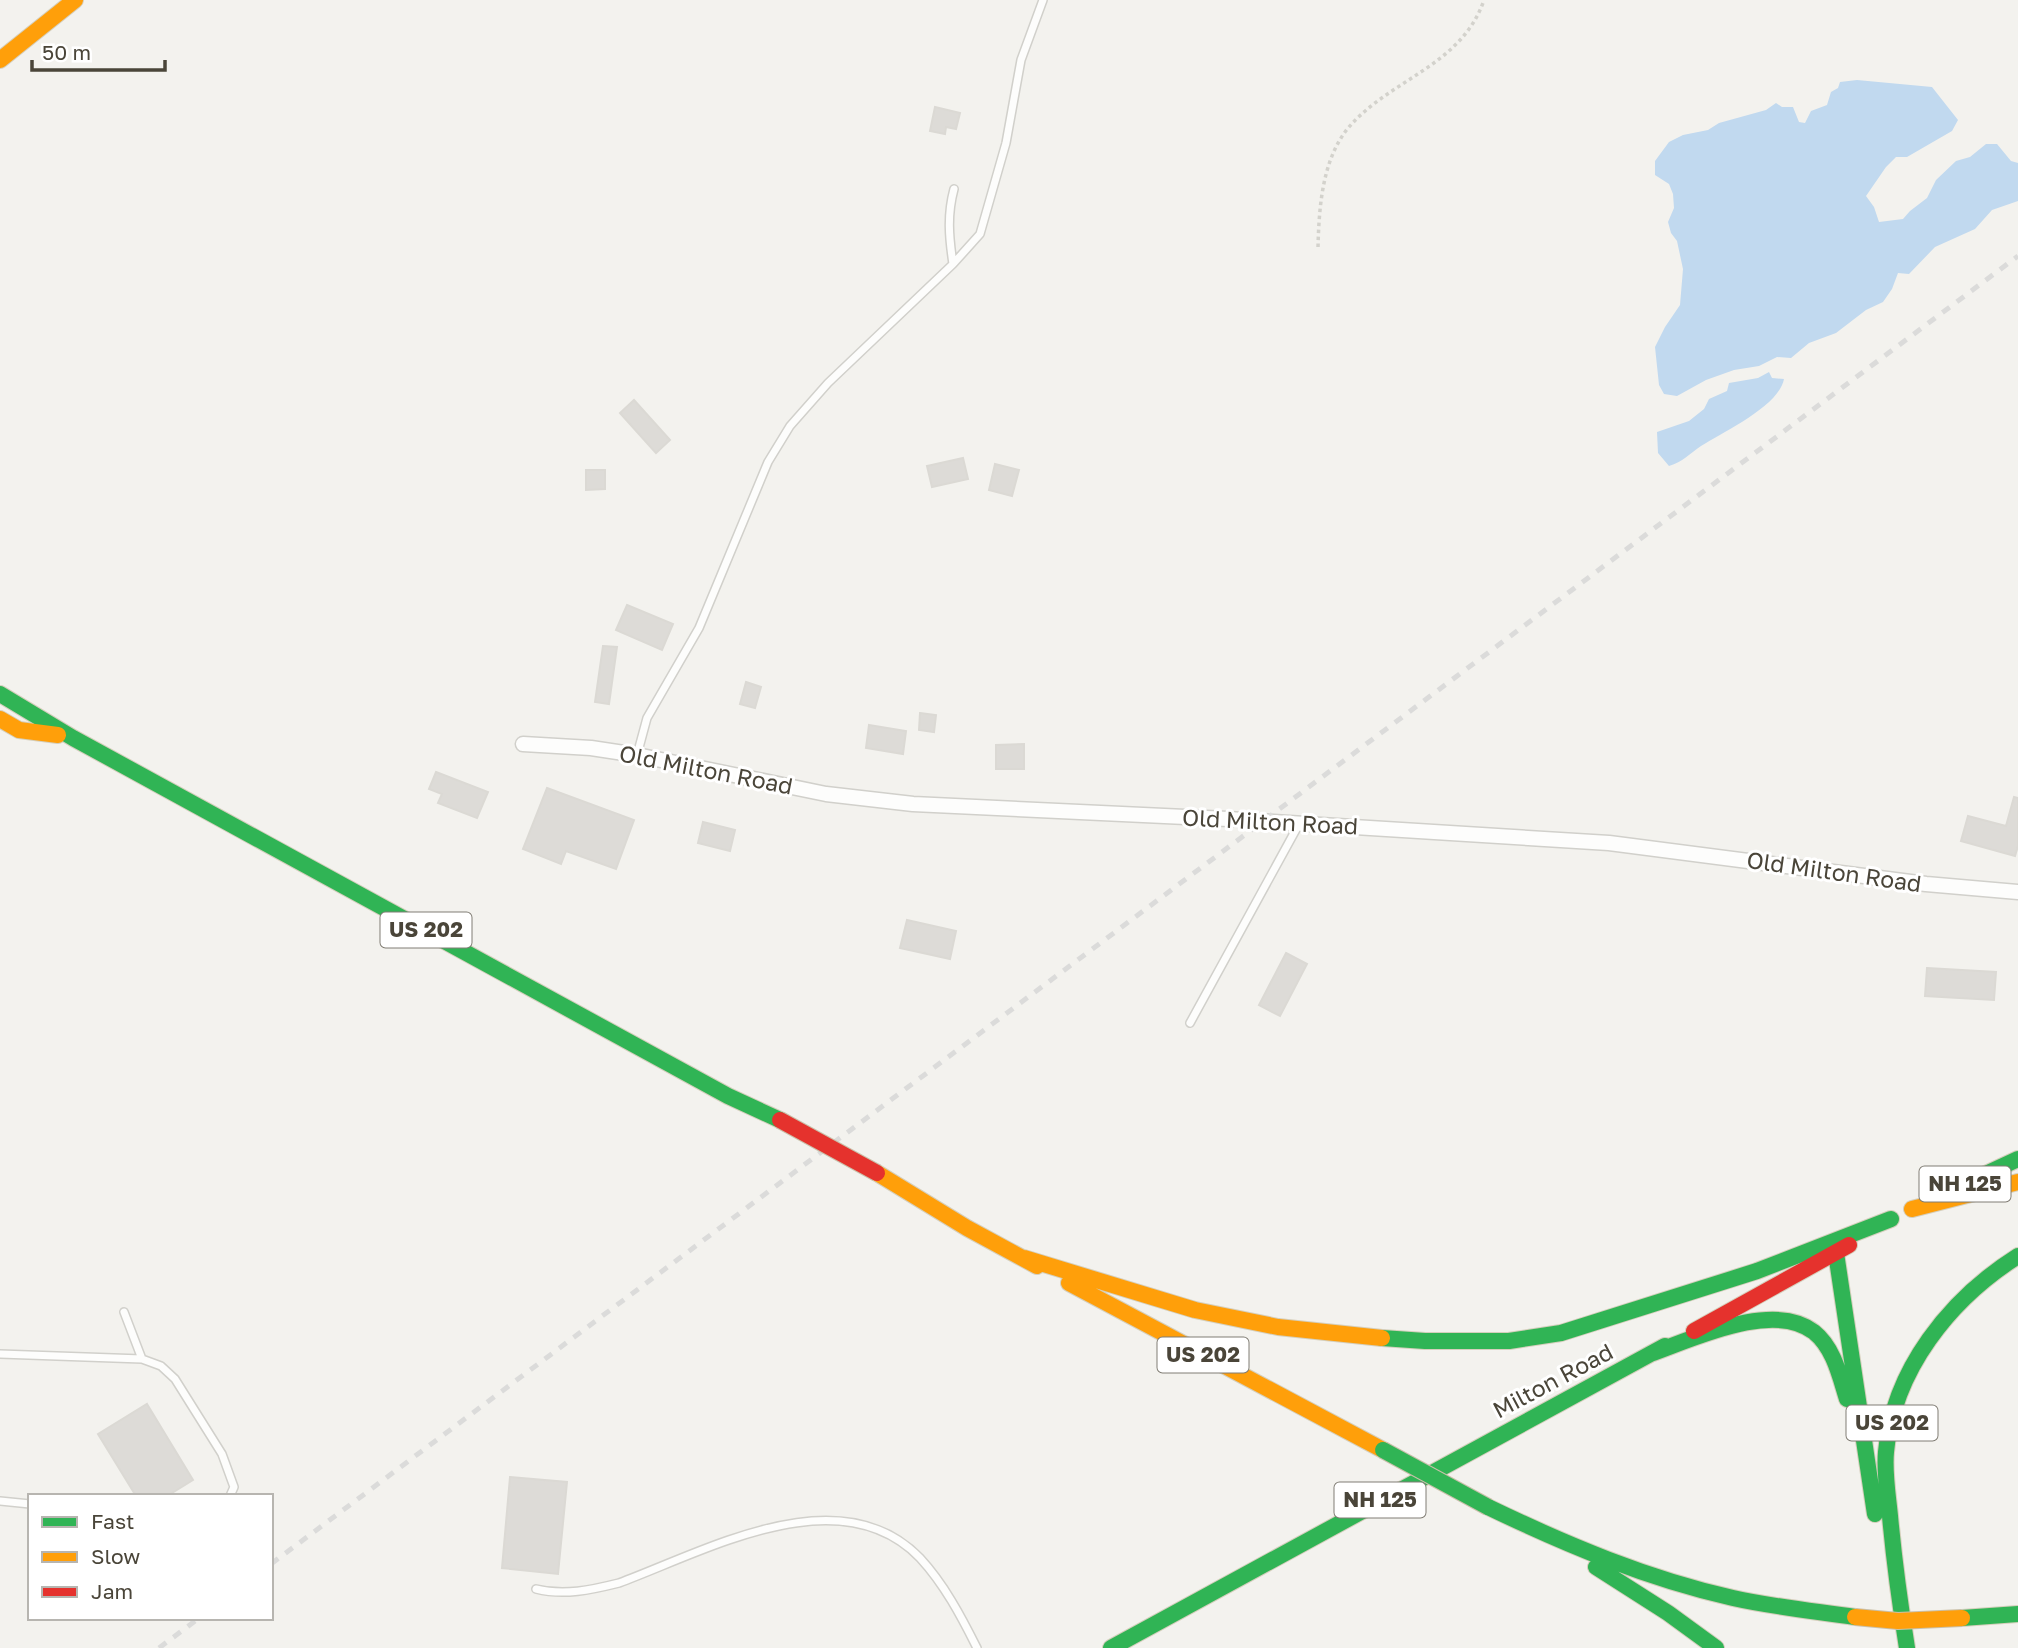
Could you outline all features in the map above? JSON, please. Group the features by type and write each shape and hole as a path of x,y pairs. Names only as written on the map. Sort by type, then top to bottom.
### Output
{"main road":[{"path":"0,60 75,0"},
{"name":"US 202","path":"0,694 73,737 728,1096 780,1120 877,1173 967,1228 1488,1507 1552,1538 1670,1582 1736,1599 1855,1617 1898,1620 2018,1614"},
{"name":"US 202","path":"0,719 19,730 73,737"},
{"name":"Milton Road","path":"1111,1648 1836,1253 1891,1219 2018,1159"},
{"path":"1912,1209 2018,1182"},
{"path":"1024,1258 1195,1310 1278,1327 1425,1341 1509,1341 1561,1333 1619,1316 1757,1271 1891,1219"},
{"path":"1836,1253 1864,1451 1880,1542 1906,1643"},
{"name":"US 202","path":"1906,1643 1887,1492 1886,1451 1893,1418 1905,1385 1930,1336 1980,1283 2018,1256"},
{"path":"1650,1354 1767,1319 1790,1321 1813,1331 1827,1348 1838,1372 1864,1451"},
{"name":"US 202","path":"1552,1538 1668,1613 1716,1648"}],"street":[{"name":"Old Milton Road","path":"523,744 637,754 826,793 913,804 1609,843 1926,884 2018,892"}],"lane":[{"path":"637,754 647,718 699,628 768,462 790,426 828,383 981,234 1006,143 1026,40 1043,0"},
{"path":"953,264 948,236 949,209 954,189"},
{"path":"1190,1023 1299,824"},
{"path":"124,1312 142,1359"},
{"path":"0,1354 142,1359 160,1366 175,1379 222,1454 234,1487 231,1494"},
{"path":"0,1501 28,1504"},
{"path":"536,1589 555,1594 598,1589 758,1531 799,1522 842,1521 863,1524 884,1532 918,1557 956,1608 977,1648"}],"path":[{"path":"1318,247 1324,184 1331,159 1344,134 1362,113 1437,63 1452,49 1470,26 1484,0"}],"water":[{"path":"1857,80 1932,87 1958,120 1952,131 1907,157 1896,157 1886,167 1866,196 1874,207 1879,222 1903,219 1927,198 1936,180 1956,161 1970,157 1986,144 1997,144 2011,161 2018,163 2018,201 1992,210 1975,229 1935,247 1909,274 1898,273 1883,302 1866,310 1836,333 1809,343 1791,358 1777,357 1759,366 1734,370 1706,380 1677,396 1664,394 1659,385 1655,347 1680,305 1683,269 1677,241 1668,222 1674,208 1673,194 1669,184 1655,175 1655,161 1669,142 1683,135 1708,130 1719,123 1766,110 1776,103 1782,107 1793,107 1799,122 1805,123 1811,111 1827,105 1831,92 1838,88 1840,82"},
{"path":"1769,372 1772,378 1784,379 1780,389 1749,417 1669,466 1658,453 1657,432 1689,421 1704,409 1709,399 1727,391 1729,383 1758,378"}],"building":[{"path":"935,107 960,113 956,129 946,127 945,134 930,131"},
{"path":"634,400 670,440 656,453 620,413"},
{"path":"963,458 968,479 932,487 927,466"},
{"path":"995,464 1019,470 1012,496 989,490"},
{"path":"586,470 605,470 605,489 586,490"},
{"path":"627,605 673,624 662,650 616,630"},
{"path":"603,646 617,647 609,704 595,702"},
{"path":"746,682 761,687 755,708 740,704"},
{"path":"920,713 936,715 934,732 919,730"},
{"path":"869,725 906,731 903,754 866,748"},
{"path":"1024,744 1024,769 996,769 996,745"},
{"path":"436,772 488,792 477,818 438,803 442,794 429,789"},
{"path":"547,788 634,820 616,869 566,851 561,864 523,849"},
{"path":"2014,797 2018,798 2018,846 2015,856 1961,841 1968,816 2006,826"},
{"path":"703,822 735,830 730,851 698,843"},
{"path":"907,920 956,931 950,959 900,948"},
{"path":"1286,953 1307,964 1280,1016 1259,1005"},
{"path":"1927,968 1996,972 1994,1000 1925,996"},
{"path":"147,1404 193,1480 170,1494 135,1494 98,1434"},
{"path":"510,1477 567,1482 558,1574 502,1568"}],"railway":[{"path":"273,1563 2018,256"},
{"path":"159,1648 196,1620"}],"traffic: fast":[{"path":"0,694 73,738 728,1096 780,1120"},
{"path":"1945,1193 2018,1159"},
{"path":"1382,1338 1509,1341 1561,1333 1757,1271 1891,1219"},
{"path":"1836,1253 1875,1514"},
{"path":"1907,1648 1886,1476 1886,1452 1891,1422 1900,1393 1929,1339 1970,1293 2018,1256"},
{"path":"1650,1354 1733,1325 1777,1320 1797,1323 1814,1332 1827,1346 1847,1399"},
{"path":"1111,1648 1665,1346"},
{"path":"1383,1450 1488,1507"},
{"path":"1488,1507 1548,1535 1670,1581 1748,1601 1855,1617"},
{"path":"1596,1567 1668,1613 1716,1648"},
{"path":"1962,1618 2018,1614"}],"traffic: slow":[{"path":"0,60 75,0"},
{"path":"0,719 19,730 58,735"},
{"path":"877,1173 967,1228 1037,1266"},
{"path":"1912,1209 2018,1182"},
{"path":"1024,1258 1195,1310 1278,1327 1382,1338"},
{"path":"1069,1283 1383,1450"},
{"path":"1855,1617 1898,1621 1962,1618"}],"traffic: jam":[{"path":"780,1120 877,1173"},
{"path":"1694,1331 1849,1245"}]}
